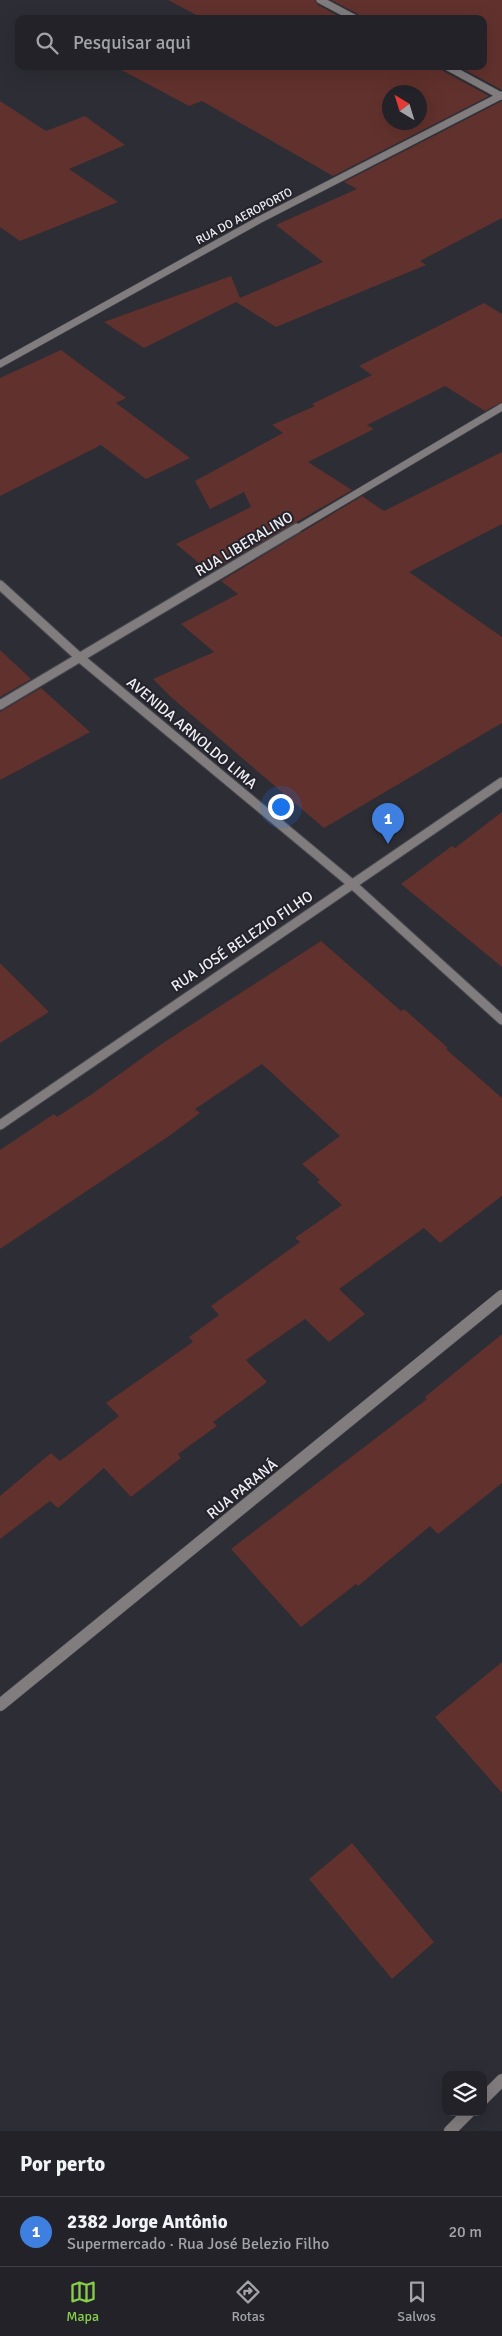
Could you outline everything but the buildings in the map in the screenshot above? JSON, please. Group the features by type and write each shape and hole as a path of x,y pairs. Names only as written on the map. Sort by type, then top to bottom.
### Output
{"street":[{"path":"320,0 348,15"},
{"path":"454,70 502,95"},
{"name":"RUA DO AEROPORTO","path":"0,364 260,220 502,95"},
{"name":"RUA LIBERALINO","path":"0,705 502,407"},
{"name":"AVENIDA ARNOLDO LIMA","path":"0,585 79,657 352,884 502,1020"},
{"name":"RUA JOSÉ BELEZIO FILHO","path":"0,1125 502,782"},
{"name":"RUA PARANÁ","path":"0,1705 502,1296"},
{"path":"487,2095 502,2080"},
{"path":"450,2131 465,2116"}],"place":[{"name":"2382 Jorge Antônio","path":"388,844"}]}
